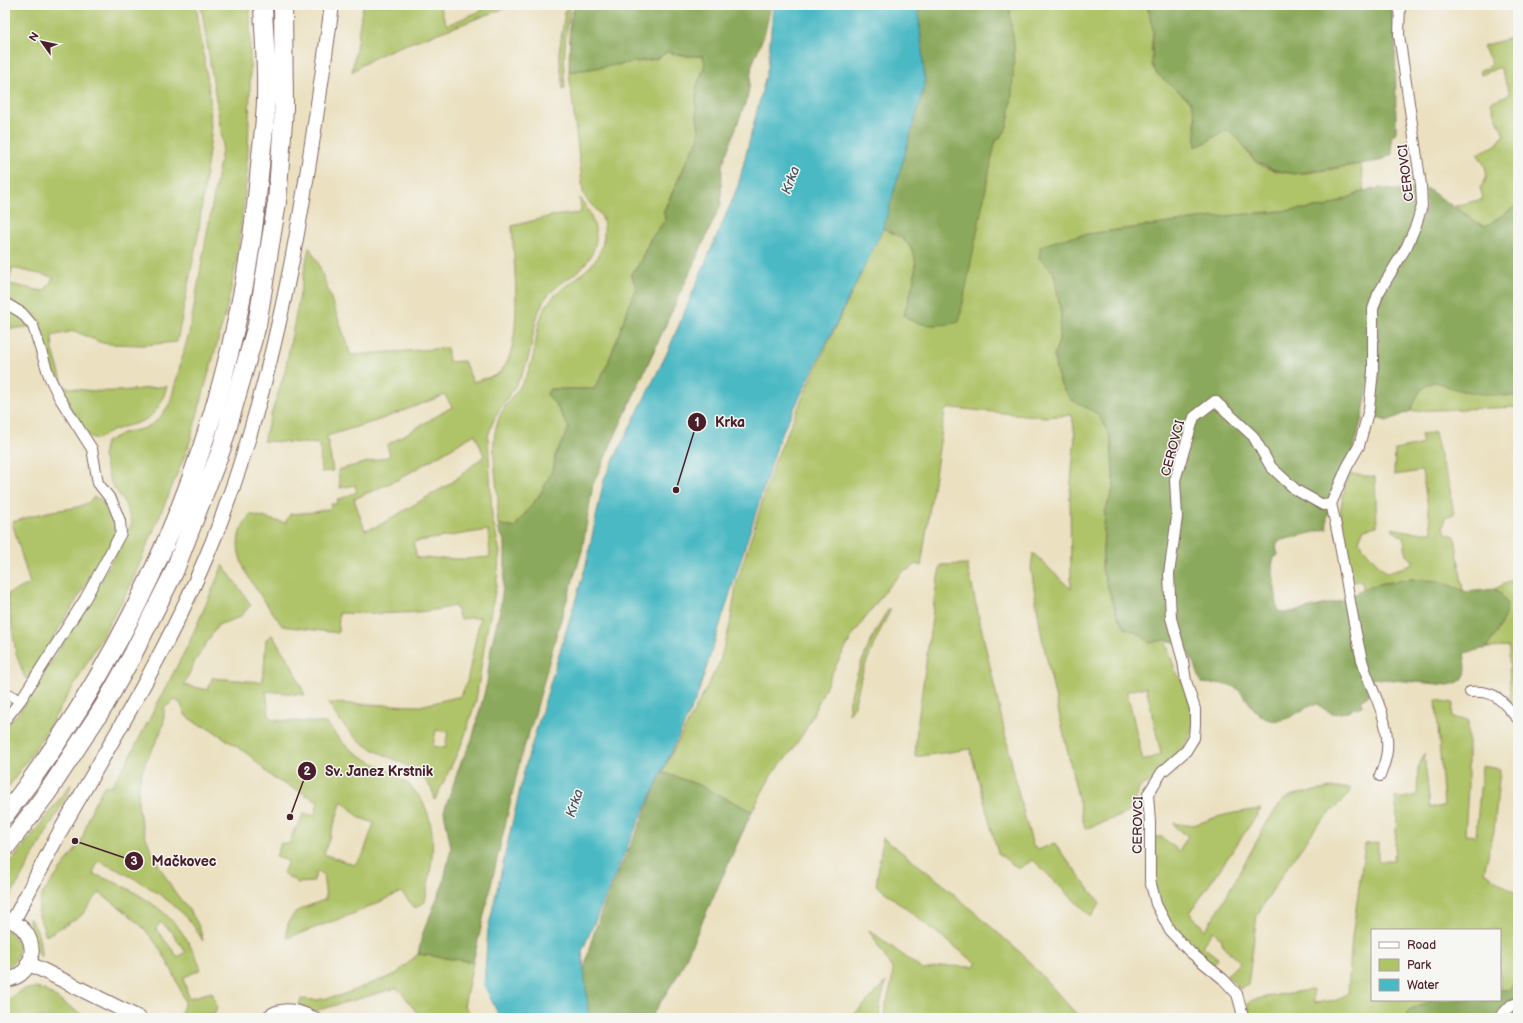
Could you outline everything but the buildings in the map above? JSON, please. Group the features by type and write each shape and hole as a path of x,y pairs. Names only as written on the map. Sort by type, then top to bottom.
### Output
{"highway":[{"path":"5,815 32,780 83,702 132,615 182,506 205,440 237,329 250,259 257,201 266,97 263,5"},
{"path":"5,848 48,793 104,706 155,613 194,525 221,450 257,325 277,202 284,108 283,5"}],"main road":[{"path":"5,980 17,976 23,971 32,956 30,938 26,930 9,920 176,623 217,530 237,476 260,402 277,335 304,197 332,5"},
{"path":"28,963 139,1018"}],"street":[{"name":"CEROVCI","path":"1241,1018 1242,1012 1237,994 1223,979 1190,952 1170,931 1156,904 1150,880 1150,822 1148,794 1162,772 1186,751 1194,738 1195,724 1194,709 1171,618 1168,574 1177,518 1175,480 1194,417 1214,400 1253,436 1271,467 1296,490 1323,505 1331,504 1359,446 1369,409 1373,371 1373,309 1378,294 1407,246 1422,206 1421,185 1399,35 1400,5"},
{"path":"5,303 22,313 33,326 49,376 58,397 92,449 98,482 112,501 120,521 121,533 85,599 20,701 5,720"},
{"path":"1331,504 1341,541 1345,578 1362,662 1370,685 1380,705 1386,728 1388,756 1380,776"},
{"path":"1470,692 1482,691 1496,695 1518,719"},
{"path":"5,692 20,701"},
{"path":"1499,1018 1511,1005 1518,1003"},
{"path":"265,1018 279,1009 293,1009 317,1018"}],"green space":[{"path":"5,5 196,5 210,97 211,135 198,235 177,342 143,345 110,344 102,343 74,331 52,336 53,350 63,384 66,387 92,391 105,391 167,386 155,412 140,422 110,432 98,439 90,436 84,430 79,424 57,382 38,323 27,311 5,298 5,263 8,260 5,257","holes":["12,268 53,277 49,285 43,291 9,284"]},
{"path":"201,5 250,5 250,91 247,175 237,260 226,311 188,448 129,589 73,687 37,746 5,792 5,727 20,711 90,600 132,523 125,504 111,483 107,471 103,456 106,442 123,433 146,428 159,419 170,403 190,329 223,144"},
{"path":"363,5 439,5 447,25 495,5 516,5 383,53 352,72"},
{"path":"566,5 571,5 564,57 565,89 563,90 559,53"},
{"path":"575,5 771,5 765,32 752,65 748,95 722,166 721,204 593,484 582,551 557,632 535,714 521,757 473,962 418,954 422,935 443,884 451,848 444,811 461,762 472,740 487,683 491,648 500,610 505,570 505,542 499,531 498,524 514,528 541,493 554,467 555,456 569,428 556,405 547,394 550,389 594,389 607,366 636,287 631,274 639,264 651,238 665,221 664,211 696,144 699,133 696,94 698,82 705,65 703,56 687,56 667,52 656,59 569,72 570,20"},
{"path":"916,5 1011,5 1010,16 1014,42 1012,91 1009,115 1005,131 995,143 959,322 937,325 916,322 904,315 914,277 915,258 912,250 906,242 882,228 888,211 919,83 922,44"},
{"path":"1011,5 1147,5 1153,30 1151,53 1191,102 1196,117 1195,127 1206,143 1219,133 1227,130 1240,140 1256,162 1280,172 1307,173 1361,164 1364,191 1326,207 1214,217 1088,234 1062,239 1041,246 1039,258 1054,273 1061,314 1059,341 1054,355 1056,370 1061,385 1070,399 1096,412 1103,422 1111,439 1114,487 1105,512 1102,569 1118,618 1125,628 1140,634 1149,643 1165,640 1175,670 1184,685 1190,703 1193,725 1187,744 1152,782 1141,786 1133,808 1129,812 1085,829 1041,633 1031,568 1033,553 1071,589 1070,494 1075,436 1072,415 1046,417 952,408 945,410 921,566 916,564 909,570 904,570 888,587 853,635 835,667 805,731 791,752 772,774 752,811 699,785 662,772 719,664 730,625 736,585 775,461 805,392 882,228 906,242 912,250 915,258 914,277 904,315 909,320 930,325 995,143 1005,132 1008,122 1014,48 1010,10","holes":["1146,687 1161,754 1143,761 1127,691"]},
{"path":"1147,5 1395,5 1396,132 1391,138 1392,154 1379,161 1295,174 1272,169 1255,161 1238,138 1227,130 1196,147 1196,117 1191,102 1156,73 1152,65 1153,30"},
{"path":"1518,36 1518,205 1486,226 1479,224 1455,206 1483,199 1480,187 1486,179 1486,170 1483,162 1477,154 1496,145 1504,135 1490,102 1510,94 1500,67 1481,75 1480,70 1487,68 1492,63 1483,46"},
{"path":"667,52 687,56 703,56 704,69 698,82 696,94 699,134 698,141 692,150 664,210 665,221 651,238 639,264 631,274 636,287 607,366 594,389 550,389 547,394 556,405 569,428 555,456 554,467 541,493 514,528 498,524 494,441 499,419 504,408 528,373 540,319 546,306 562,289 581,275 596,259 601,248 604,235 602,218 585,197 583,191 569,72 656,59"},
{"path":"1380,188 1390,190 1417,189 1418,207 1411,231 1372,302 1369,381 1362,418 1353,451 1333,494 1327,518 1327,529 1278,541 1276,546 1278,555 1274,558 1272,565 1278,611 1285,613 1345,600 1363,589 1378,584 1411,579 1439,581 1467,592 1495,589 1500,593 1507,604 1506,612 1499,628 1487,648 1464,653 1466,670 1460,681 1448,685 1372,678 1372,693 1362,700 1362,706 1344,712 1334,713 1329,712 1318,704 1308,707 1287,719 1273,720 1259,714 1240,691 1234,687 1223,684 1201,683 1196,667 1183,644 1165,640 1149,643 1140,634 1125,628 1118,618 1102,569 1105,512 1114,487 1111,440 1103,422 1096,413 1070,399 1061,385 1056,370 1054,355 1059,341 1061,314 1054,273 1039,258 1041,246 1062,239 1088,234 1214,217 1326,207 1364,191"},
{"path":"1426,188 1479,224 1486,226 1518,205 1518,391 1516,396 1491,395 1467,392 1434,382 1422,389 1411,411 1387,421 1373,417 1379,379 1377,306 1426,209"},
{"path":"580,198 594,223 596,240 593,252 580,270 554,289 541,306 524,370 520,379 499,410 488,437 492,517 500,552 496,587 486,635 476,700 463,741 435,800 431,789 425,780 406,766 358,740 344,725 328,703 420,706 461,696 467,682 480,617 460,619 455,606 426,611 383,614 339,613 338,633 282,626 252,583 241,559 238,547 240,533 250,514 285,523 290,514 315,512 331,508 331,504 337,504 337,500 357,492 355,485 340,488 338,470 390,456 387,445 452,407 445,395 379,420 327,436 333,471 321,472 320,444 263,441 285,371 309,247 318,262 351,355 447,348 449,362 464,361 473,382 499,373 507,362 513,345 516,303 512,226 551,216 581,213","holes":["475,434 484,456 451,483 378,526 365,530 354,499 399,479","488,530 490,557 465,559 417,558 413,542","436,730 448,732 445,748 433,746"]},
{"path":"5,307 14,312 30,327 5,329"},
{"path":"1437,382 1462,391 1515,396 1518,391 1518,407 1411,411 1420,392 1431,383"},
{"path":"1435,432 1442,464 1448,479 1454,514 1445,517 1443,528 1446,533 1455,536 1463,591 1411,579 1378,584 1363,589 1362,581 1351,582 1342,540 1340,515 1345,489 1350,474 1375,477 1377,526 1364,529 1359,541 1361,544 1376,563 1387,572 1412,565 1413,561 1406,553 1404,540 1392,530 1392,528 1412,532 1432,532 1422,471 1394,475 1395,450 1423,444 1421,435"},
{"path":"94,497 107,504 114,515 115,528 112,542 27,679 25,678 16,653 7,594 30,584 12,522 44,513 73,508 85,504"},
{"path":"967,564 1020,800 1033,846 1038,850 1054,843 1100,903 1091,917 1033,860 1018,869 998,853 970,749 915,757 917,728 937,581 941,565"},
{"path":"223,565 251,605 240,617 218,625 195,661 184,685 208,690 212,678 261,682 264,671 266,639 272,635 291,664 305,695 266,691 269,714 273,720 326,723 344,744 401,779 415,791 424,804 430,819 432,852 431,869 425,902 415,908 401,892 358,912 287,938 289,921 298,911 326,899 323,874 317,872 313,882 298,883 283,873 288,861 276,857 281,843 289,844 295,828 300,823 303,814 315,815 318,801 273,778 249,755 209,728 199,725 186,716 180,703 175,700 165,707 164,723 143,769 139,785 138,800 140,815 149,845 171,886 195,918 203,941 182,913 171,903 136,879 98,861 93,874 119,884 145,898 168,916 186,938 201,969 183,978 189,998 212,992 217,1006 215,1013 179,1018 185,1002 178,983 162,952 142,927 116,904 99,893 81,916 46,936 38,913 41,896 81,842 92,808 104,786 112,785 129,758 189,643","holes":["342,801 360,818 374,823 363,855 354,865 324,854","160,922 172,932 185,952 178,957 156,929"]},
{"path":"1518,574 1518,589 1511,599 1518,602 1518,716 1510,705 1509,647 1487,648 1499,628 1500,593 1495,589 1512,580"},
{"path":"889,609 891,609 875,641 865,666 856,701 849,714 849,705 856,676 877,629"},
{"path":"1436,700 1453,703 1452,718 1468,720 1468,787 1465,835 1476,836 1482,766 1500,769 1494,831 1484,872 1518,895 1518,904 1516,908 1518,909 1518,977 1509,990 1501,990 1501,929 1371,929 1371,1001 1433,1001 1415,1006 1407,1013 1406,1018 1246,1018 1248,1004 1255,1000 1281,994 1313,990 1314,1003 1337,1000 1348,993 1352,937 1365,844 1378,843 1378,861 1394,861 1397,815 1395,797 1402,798 1417,795 1418,768 1424,754 1430,807 1444,807"},
{"path":"662,772 699,785 752,811 679,973 653,1014 653,1018 583,1018 581,997 584,974 589,950 597,925"},
{"path":"71,784 69,792 10,897 5,898 5,870"},
{"path":"1331,788 1350,788 1350,793 1317,826 1282,875 1257,915 1248,985 1239,989 1233,981 1226,976 1240,962 1223,946 1221,938 1213,931 1202,946 1218,958 1213,965 1197,953 1168,920 1154,888 1155,837 1162,837 1179,851 1188,836 1175,827 1174,823 1192,825 1228,814 1261,809 1190,913 1205,930 1219,909 1269,819 1283,800 1293,795"},
{"path":"883,838 939,881 1022,954 1080,1018 884,1018 884,1012 893,974 892,969 869,930 923,970 945,966 973,967 977,964 876,885"},
{"path":"29,918 35,927 38,936 41,957 31,939"},
{"path":"5,930 11,933 15,938 18,955 11,964 5,967"},
{"path":"418,954 473,962 464,1006 474,1018 429,1018 425,1014 416,1012 402,993 396,988 312,1012 299,1004 301,999 316,1000 339,996 396,974"},
{"path":"1518,977 1518,1018 1406,1018 1407,1013 1427,1003 1435,1001 1501,1001 1501,990 1509,990"},
{"path":"886,982 880,1004 879,1018 847,1018 858,1011"},
{"path":"36,988 44,990 87,1018 5,1018 6,1001 24,989"}],"water":[{"path":"773,5 918,5 925,84 883,229 780,437 697,697 634,832 582,951 589,1018 500,1018 484,985 488,929 525,767 586,565 604,479 667,353 738,186 768,67"}],"place":[{"name":"Krka","path":"676,490"},
{"name":"Sv. Janez Krstnik","path":"290,817"},
{"name":"Mačkovec","path":"75,841"}]}
